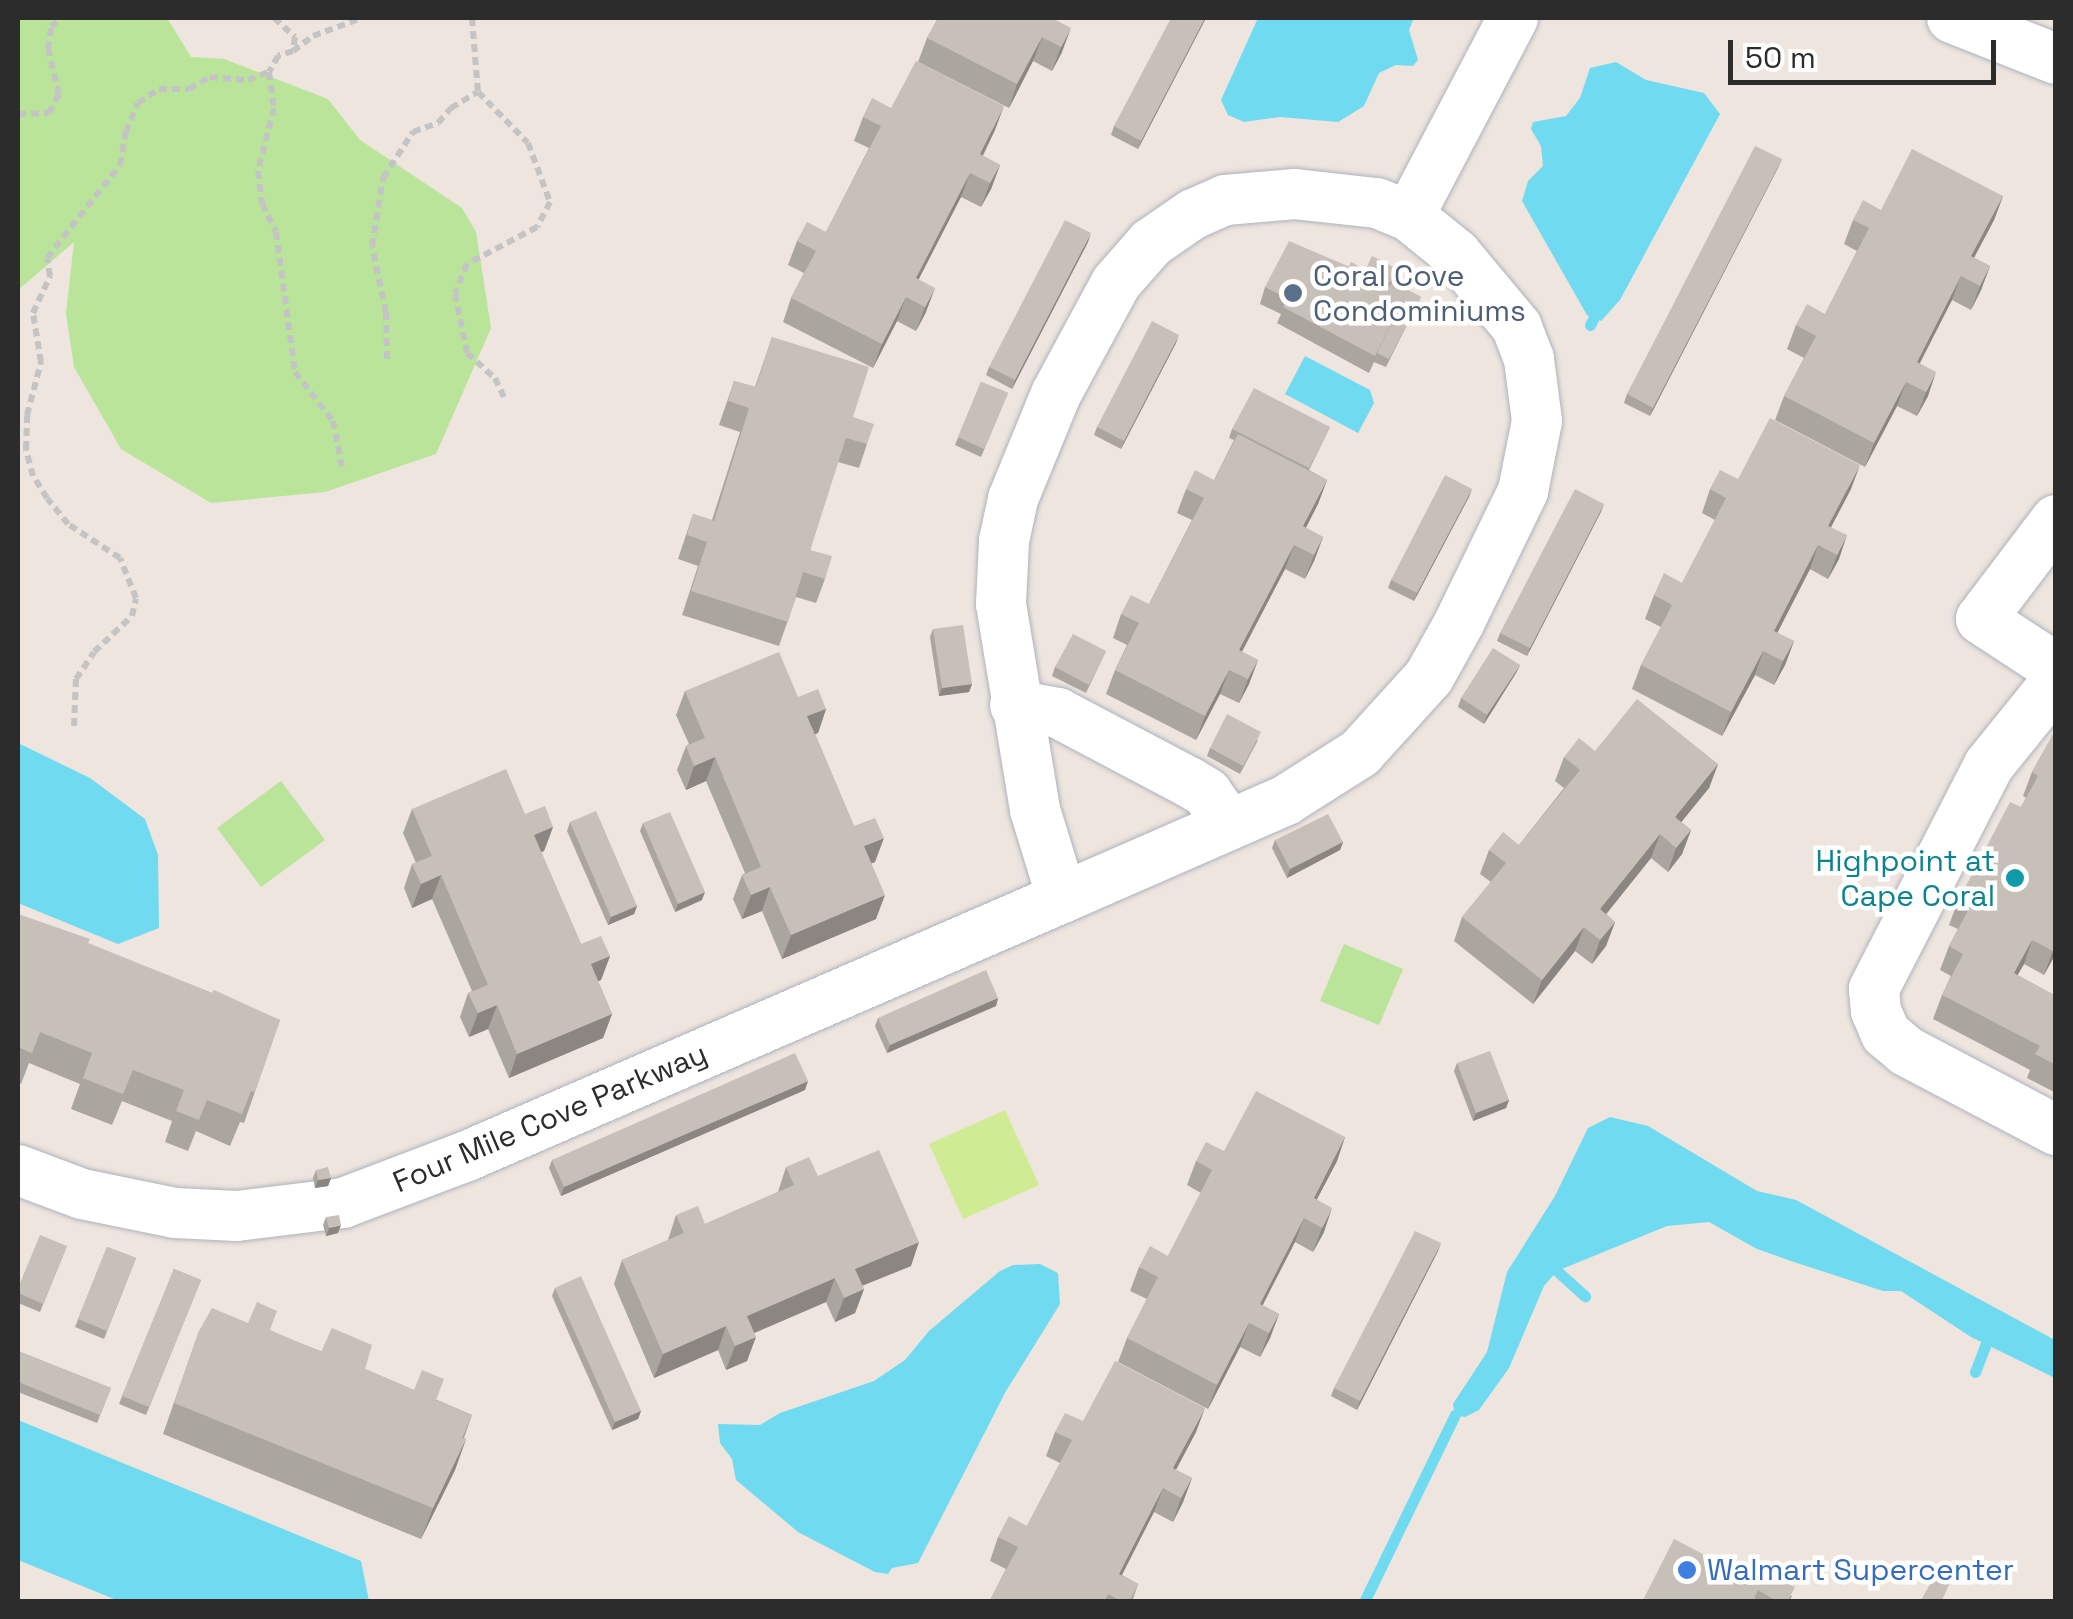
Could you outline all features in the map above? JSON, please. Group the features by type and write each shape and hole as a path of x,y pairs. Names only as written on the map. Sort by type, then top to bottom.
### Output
{"street":[{"path":"1409,216 1513,18"},
{"path":"1977,22 2056,59"},
{"name":"Four Mile Cove Parkway","path":"18,1170 82,1194 175,1213 237,1216 343,1203 467,1156 1062,898 1229,824 1286,800 1347,762 1407,704 1459,623 1531,467 1538,400 1517,327 1456,254 1409,216 1376,204 1330,196 1260,194 1226,200 1192,214 1134,260 1116,283 1063,381 1034,442 1014,498 1004,541 1000,604 1035,810 1062,898"},
{"path":"2056,520 1982,619 2056,668"},
{"path":"2056,682 1988,765 1874,988 1876,1010 1886,1034 1906,1051 2056,1130"},
{"path":"1016,705 1058,713 1190,782 1206,792 1229,824"}],"path":[{"path":"18,114 49,113 59,94 48,49 51,27 60,18"},
{"path":"274,18 295,37 293,51"},
{"path":"342,466 333,421 295,372 276,232 262,204 258,171 274,108 269,72 278,56 293,51 312,36 362,18"},
{"path":"472,18 478,92 528,143 550,202 537,226 467,264 455,294 467,353 495,378 504,397"},
{"path":"74,726 76,679 94,652 132,616 136,598 120,558 68,524 33,476 26,449 28,415 41,362 33,313 50,276 47,258 57,239 83,217 120,165 126,132 138,103 159,89 189,89 210,77 248,80 269,72"},
{"path":"387,359 386,312 372,246 384,178 414,132 438,123 450,108 478,92"}],"green space":[{"path":"18,18 167,18 191,57 224,59 328,99 360,140 462,208 476,232 491,328 436,454 325,492 211,503 121,449 74,367 66,313 74,242 18,290"},
{"path":"281,781 325,840 261,887 217,828"},
{"path":"1344,944 1403,969 1379,1025 1320,1001"},
{"path":"1005,1110 1039,1185 963,1219 929,1144"}],"water":[{"path":"1258,18 1414,18 1409,30 1418,60 1413,66 1396,65 1379,73 1364,106 1338,122 1280,117 1244,122 1228,115 1221,100"},
{"path":"1616,62 1646,80 1704,93 1720,114 1620,300 1601,321 1587,315 1522,201 1528,181 1543,166 1541,146 1531,129 1533,122 1566,116 1580,98 1590,68"},
{"path":"1305,356 1370,390 1374,403 1358,433 1285,394"},
{"path":"18,743 90,778 145,819 158,855 159,928 118,944 18,903"},
{"path":"1610,1117 1648,1126 1757,1191 1796,1200 2055,1340 2055,1378 1971,1337 1901,1291 1883,1291 1757,1249 1709,1222 1667,1226 1557,1271 1544,1286 1509,1368 1479,1410 1465,1417 1455,1415 1453,1404 1487,1352 1507,1272 1555,1196 1588,1128"},
{"path":"1040,1264 1058,1273 1060,1304 1006,1391 918,1563 892,1568 888,1574 875,1572 798,1532 736,1480 732,1459 720,1443 718,1424 760,1425 780,1413 874,1381 905,1360 929,1331 1000,1271 1013,1265"},
{"path":"18,1420 361,1561 369,1601 119,1601 18,1560"}],"building":[{"path":"938,18 1052,18 1071,28 1061,47 1042,37 1017,84 927,38"},
{"path":"1171,18 1205,18 1141,141 1114,126"},
{"path":"916,61 1004,106 980,154 1000,165 990,183 970,173 916,278 935,288 925,307 906,297 882,344 791,298 816,251 797,241 807,222 826,232 881,126 863,117 872,98 891,108"},
{"path":"1755,146 1782,159 1653,408 1627,394"},
{"path":"1912,149 2003,196 1971,256 1990,266 1980,286 1961,276 1917,362 1936,372 1926,392 1906,382 1874,443 1784,396 1816,336 1796,325 1807,304 1825,314 1869,228 1853,220 1863,200 1881,210"},
{"path":"1065,220 1091,233 1015,380 989,367"},
{"path":"1289,241 1364,273 1372,256 1397,269 1388,285 1406,294 1375,356 1283,307 1288,299 1265,287"},
{"path":"1351,262 1366,270 1364,273 1349,266"},
{"path":"1392,282 1421,297 1389,359 1377,353 1406,294 1390,286"},
{"path":"1152,321 1179,335 1124,441 1097,427"},
{"path":"772,337 869,367 853,417 874,424 867,444 846,438 810,550 832,556 825,579 803,572 788,622 691,591 707,542 687,535 693,514 714,521 749,408 728,401 734,381 756,387"},
{"path":"981,382 1008,393 984,449 958,437"},
{"path":"1254,388 1330,427 1309,468 1232,429"},
{"path":"1770,418 1860,465 1828,526 1847,535 1837,555 1818,545 1774,631 1794,641 1783,661 1763,651 1731,712 1641,665 1672,605 1654,595 1664,573 1682,583 1726,498 1710,489 1720,470 1738,479"},
{"path":"1238,434 1327,480 1303,526 1323,537 1314,555 1294,545 1239,650 1258,660 1248,679 1229,670 1205,716 1115,670 1139,623 1121,614 1131,595 1149,604 1204,498 1186,489 1195,470 1214,480"},
{"path":"1445,475 1472,489 1417,593 1391,580"},
{"path":"1575,489 1604,504 1530,648 1500,633"},
{"path":"963,625 972,684 942,688 933,629"},
{"path":"1073,634 1106,651 1089,685 1055,667"},
{"path":"1493,648 1520,665 1487,715 1461,698"},
{"path":"779,652 798,697 818,689 826,709 807,716 854,826 875,818 884,838 864,846 885,895 791,935 770,887 751,895 742,875 761,867 715,757 694,766 686,746 705,738 685,691"},
{"path":"1637,699 1718,764 1675,817 1691,830 1676,848 1660,834 1600,909 1615,922 1600,940 1584,927 1542,980 1462,917 1506,863 1489,850 1503,832 1519,845 1580,770 1564,757 1579,738 1595,751"},
{"path":"1227,714 1261,732 1243,766 1210,748"},
{"name":"Highpoint at Cape Coral","path":"2056,729 2056,945 2053,951 2032,940 2014,973 2056,996 2056,1065 2035,1054 2040,1046 1942,995 1963,954 1949,946 1970,907 1958,901 2010,802 2021,807 2038,776 2032,772"},
{"path":"506,769 525,814 545,806 553,827 534,835 581,944 601,936 610,956 591,964 612,1014 517,1054 497,1005 478,1013 468,993 488,985 441,875 421,884 412,864 432,856 412,809"},
{"path":"596,811 637,906 611,917 570,822"},
{"path":"670,812 705,892 678,904 643,823"},
{"path":"1328,814 1343,842 1290,869 1275,840"},
{"path":"18,914 90,939 88,943 212,993 214,990 280,1020 255,1092 251,1091 242,1114 207,1100 199,1120 176,1111 184,1090 133,1070 123,1094 100,1085 83,1078 92,1053 40,1032 32,1053 18,1047"},
{"path":"986,970 998,998 890,1045 878,1018"},
{"path":"1490,1051 1509,1100 1476,1113 1457,1063"},
{"path":"795,1053 808,1081 564,1187 552,1160"},
{"path":"1256,1091 1345,1137 1314,1198 1332,1208 1322,1228 1304,1218 1260,1304 1279,1314 1269,1333 1249,1323 1217,1385 1127,1338 1158,1277 1139,1267 1150,1246 1168,1256 1212,1170 1196,1161 1206,1142 1224,1151"},
{"path":"879,1150 919,1242 855,1269 864,1289 844,1298 835,1278 747,1316 756,1337 735,1346 726,1326 663,1354 622,1260 684,1233 676,1215 698,1206 705,1224 794,1185 786,1167 809,1157 818,1176"},
{"path":"328,1167 331,1178 318,1180 316,1170"},
{"path":"339,1215 341,1225 329,1228 326,1217"},
{"path":"1415,1231 1441,1243 1360,1401 1334,1388"},
{"path":"40,1235 67,1246 43,1304 18,1293"},
{"path":"107,1247 136,1258 107,1331 78,1319"},
{"path":"174,1269 201,1280 149,1407 122,1396"},
{"path":"581,1276 641,1411 615,1422 555,1288"},
{"path":"257,1302 277,1311 270,1330 321,1352 332,1328 372,1345 365,1369 414,1390 422,1370 444,1379 436,1400 472,1415 462,1438 466,1439 433,1508 174,1403 199,1331 212,1308 248,1323"},
{"path":"18,1351 111,1388 100,1415 18,1382"},
{"path":"1115,1361 1205,1408 1173,1468 1192,1478 1181,1498 1163,1488 1119,1574 1138,1584 1129,1602 1108,1594 1104,1602 989,1602 1018,1547 998,1537 1009,1516 1027,1526 1072,1440 1055,1432 1065,1413 1083,1421"},
{"name":"Walmart Supercenter","path":"1674,1539 1761,1584 1767,1573 1795,1587 1787,1602 1778,1602 1758,1590 1752,1602 1642,1602"},
{"path":"1942,1563 1956,1570 1941,1602 1920,1602"}],"waterway":[{"path":"1590,325 1593,319"},
{"path":"1557,1271 1585,1296"},
{"path":"1975,1372 1986,1344"},
{"path":"1364,1602 1455,1415"}],"place":[{"name":"Coral Cove Condominiums","path":"1293,293"},
{"name":"Highpoint at Cape Coral","path":"2015,878"},
{"name":"Walmart Supercenter","path":"1687,1570"}]}
